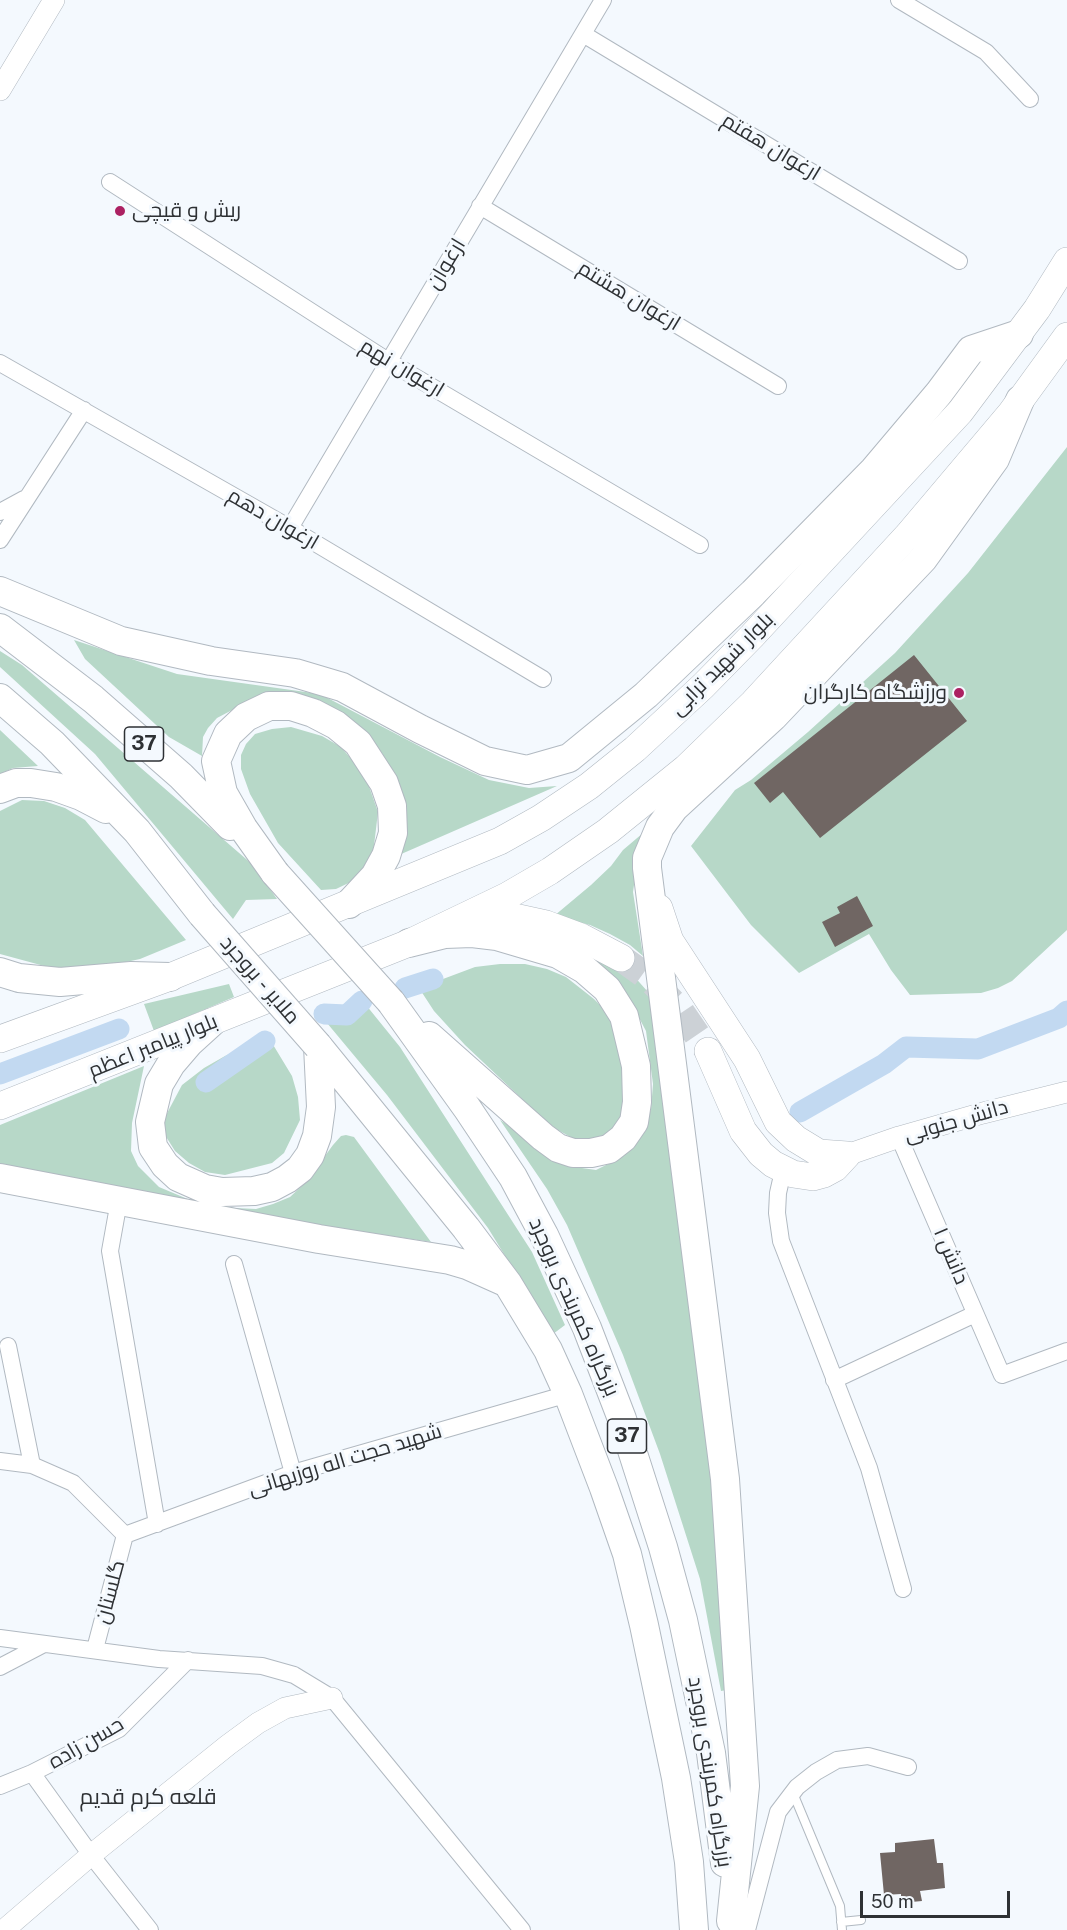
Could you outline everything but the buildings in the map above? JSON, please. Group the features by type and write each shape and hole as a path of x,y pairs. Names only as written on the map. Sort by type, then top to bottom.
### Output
{"highway":[{"path":"0,591 121,641 211,661 295,673 342,687 420,729 485,760 527,770 569,758 638,701 753,593 874,470 939,393 971,350 1019,334"},
{"path":"736,1927 745,1786 725,1479 647,868 650,849 660,827 674,808 773,717 923,559 995,459 1020,400"},
{"name":"37","path":"0,628 93,699 181,776 275,873 391,1002"},
{"name":"37","path":"0,698 52,743 137,831"},
{"path":"275,873 243,828 223,793 216,761 228,734 246,717 269,706 291,706 313,713 336,725 358,743 384,783 392,806 393,833 386,856 375,876 349,904"},
{"path":"0,789 16,783 56,787 109,810 137,831"},
{"name":"ملایر - بروجرد","path":"137,831 202,914 318,1046"},
{"path":"391,1002 558,1148 582,1153 609,1149 623,1138 634,1122 637,1102 636,1066 624,1016 608,989 584,969 558,954 497,936 472,933 445,934 409,943"},
{"path":"0,972 19,978 60,982 131,976 171,977"},
{"name":"بزرگراه کمربندی بروجرد","path":"391,1002 513,1177 544,1235 587,1328 618,1409 663,1547 700,1694 736,1927"},
{"path":"211,1023 171,1064 159,1084 150,1122 153,1147 165,1166 178,1177 205,1189 222,1192 254,1191 272,1187 300,1169 310,1155 319,1126 321,1107 318,1046"},
{"name":"بزرگراه کمربندی بروجرد","path":"318,1046 508,1284 548,1350 568,1394 627,1554 644,1625 676,1778 688,1862 694,1930"},
{"path":"0,1178 319,1239 450,1260 467,1265 508,1284"}],"main road":[{"name":"بلوار شهید ترابی","path":"171,977 500,841 541,818 589,786 635,749 703,686 952,420 1019,334 1067,261"},
{"path":"409,943 507,896 569,858 608,831 686,768 753,703 908,535 1020,400 1067,336"},
{"path":"647,868 670,941 747,1059 778,1122 796,1139 819,1153 847,1155"},
{"path":"474,912 546,924 580,937 621,958"},
{"name":"بلوار پیامبر اعظم","path":"0,1106 409,943"},
{"path":"0,1039 171,977"},
{"path":"708,1051 743,1131 761,1154 783,1171 803,1176 824,1174 835,1168 847,1155"}],"street":[{"path":"3,77 54,0"},
{"name":"ارغوان","path":"290,528 603,0"},
{"path":"899,0 986,52 1030,99"},
{"name":"ارغوان هفتم","path":"583,34 959,261"},
{"name":"ارغوان نهم","path":"110,182 388,361 700,545"},
{"name":"ارغوان هشتم","path":"480,207 778,386"},
{"name":"ارغوان دهم","path":"0,363 290,528 543,679"},
{"path":"0,540 84,410"},
{"path":"0,512 30,495"},
{"name":"دانش جنوبی","path":"847,1155 899,1137 1014,1104 1067,1092"},
{"name":"دانش ۱","path":"899,1137 1002,1375 1067,1351"},
{"path":"783,1171 778,1193 777,1213 781,1241 869,1468 903,1589"},
{"path":"119,1200 110,1251 156,1524"},
{"path":"234,1264 293,1473"},
{"path":"834,1380 975,1314"},
{"path":"8,1346 32,1465"},
{"name":"شهید حجت اله روزبهانی","path":"125,1535 293,1473 568,1394"},
{"path":"0,1461 32,1465 73,1483 125,1535"},
{"name":"گلستان","path":"95,1649 125,1535"},
{"path":"0,1638 159,1659 262,1666 294,1675 332,1698 522,1930"},
{"path":"0,1667 44,1644"},
{"name":"حسن زاده","path":"0,1786 32,1773 119,1729 188,1660"},
{"path":"4,1930 91,1855 258,1723 285,1708 332,1698"},
{"path":"736,1927 778,1812 792,1792 816,1772 837,1760 868,1756 908,1767"},
{"path":"32,1773 91,1855 150,1930"}],"lane":[{"path":"792,1792 840,1906 841,1926 861,1920"}],"green space":[{"name":"ورزشگاه کارگران","path":"1067,447 1067,930 1012,981 981,993 910,995 891,970 869,934 799,973 751,925 691,846 735,790 751,780 808,732 895,653 968,573"},
{"path":"74,640 177,674 320,694 489,780 529,788 557,786 399,855 388,767 382,753 368,736 236,708 217,718 208,728 203,737 202,756 169,737 85,659"},
{"path":"0,651 22,665 253,865 277,899 246,900 233,919 95,754 0,667"},
{"path":"291,727 322,736 341,747 365,775 378,812 373,854 359,878 336,889 321,890 278,843 250,794 241,769 241,755 246,744 255,734"},
{"path":"0,730 38,766 13,768 0,774"},
{"path":"22,800 44,801 65,808 85,820 186,940 140,959 89,970 48,967 0,954 0,811"},
{"path":"663,816 636,871 633,892 643,956 630,945 590,925 554,916 591,885 611,866 623,850"},
{"path":"588,948 632,974 648,992 658,1015 712,1460 727,1690 721,1691 700,1579 660,1454 623,1355 567,1225 547,1189 500,1120 575,1167 596,1170 616,1160 643,1132 651,1109 653,1084 646,1031 624,989 591,957"},
{"path":"525,964 547,969 566,977 605,1010 616,1029 628,1075 621,1122 598,1143 576,1140 556,1129 538,1114 465,1045 434,1011 419,988 475,967"},
{"path":"229,984 234,997 154,1031 144,1004"},
{"path":"366,1005 400,1047 532,1252 565,1325 553,1334 488,1228 387,1095 327,1023 352,1023"},
{"path":"272,1043 292,1076 298,1097 300,1120 284,1153 272,1163 225,1175 205,1172 189,1163 175,1151 165,1135 165,1117 182,1085 225,1056 245,1047"},
{"path":"144,1066 132,1123 131,1151 138,1166 159,1187 190,1200 235,1208 256,1209 290,1197 305,1183 341,1136 346,1135 354,1137 431,1242 271,1218 0,1168 0,1125"}],"waterway":[{"path":"405,988 433,979"},
{"path":"324,1014 347,1015 362,1001"},
{"path":"800,1112 884,1064 906,1047 978,1049 1059,1018 1067,1011"},
{"path":"0,1074 119,1029"},
{"path":"206,1082 265,1041"}],"tunnel":[{"path":"621,958 649,978 680,1010 708,1051"}],"place":[{"name":"ریش و قیچی","path":"120,211"},
{"name":"ورزشگاه کارگران","path":"959,693"}],"district":[{"name":"قلعه کرم قدیم","path":"148,1797"}]}
